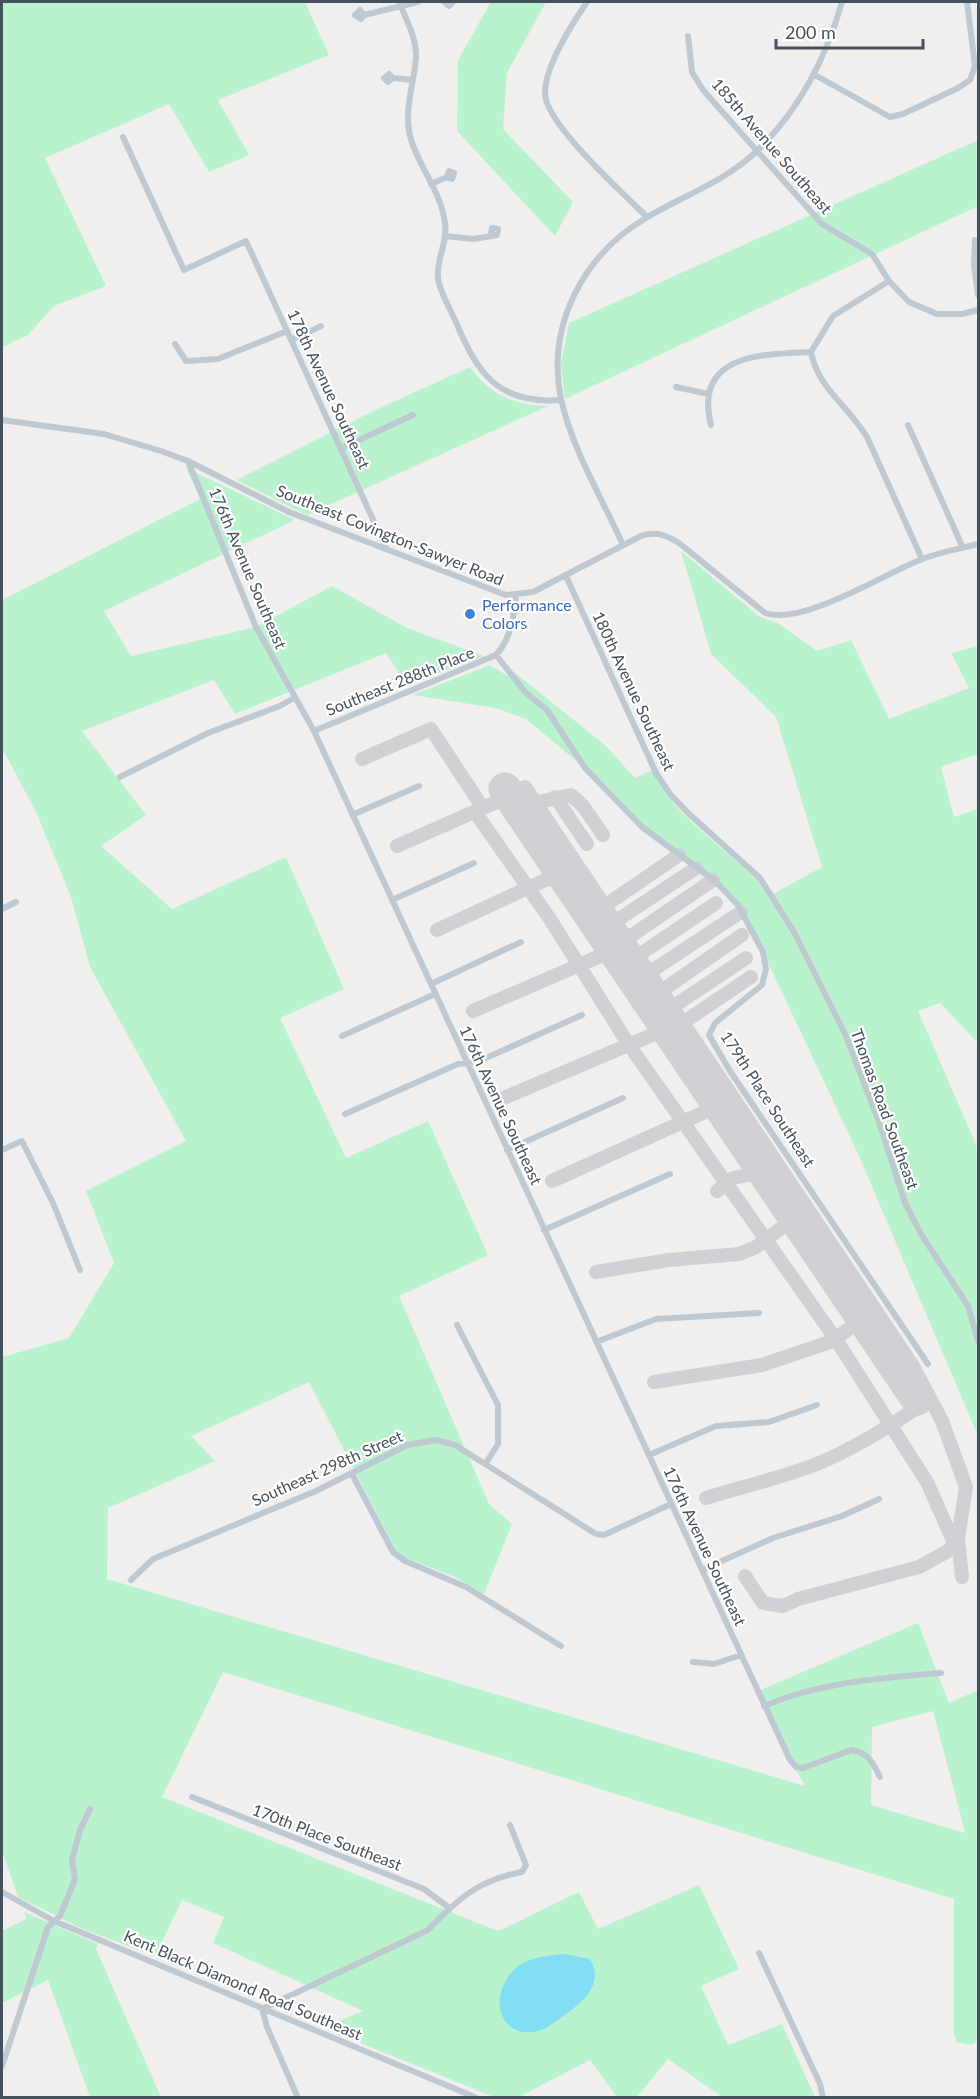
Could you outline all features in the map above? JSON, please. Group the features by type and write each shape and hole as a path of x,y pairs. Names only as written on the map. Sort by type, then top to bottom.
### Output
{"street":[{"path":"364,15 400,4 418,2"},
{"path":"444,2 449,6 453,2"},
{"path":"586,2 552,65 545,86 546,101 554,118 647,217"},
{"path":"623,545 575,441 561,400 558,367 560,334 572,297 593,262 607,247 647,217 705,189 758,150 800,100 828,48 842,2"},
{"path":"814,75 890,117 903,114 958,88 970,80 974,71 967,2"},
{"path":"400,4 415,50 409,134 444,217 445,236 438,280 478,368 500,387 528,399 561,400"},
{"name":"185th Avenue Southeast","path":"688,36 692,72 702,89 822,224 872,254 889,281 909,302 937,314 962,315 978,310"},
{"path":"393,78 412,80"},
{"name":"178th Avenue Southeast","path":"123,137 184,270 246,241 386,548"},
{"path":"431,184 447,177"},
{"path":"445,236 474,239 491,234"},
{"path":"975,240 974,265 978,295"},
{"path":"889,281 833,316 811,352 816,374 857,420 867,437 922,559"},
{"path":"291,340 321,326"},
{"path":"175,344 186,361 218,359 287,331"},
{"path":"711,424 707,410 709,394 717,377 743,359 753,355 811,352"},
{"path":"676,387 709,394"},
{"path":"342,448 413,415"},
{"name":"Southeast Covington-Sawyer Road","path":"2,420 104,434 188,461 288,512 498,593 516,595 533,592 649,534 666,536 679,543 765,613 779,617 806,612 922,559 978,543"},
{"path":"908,426 963,548"},
{"name":"176th Avenue Southeast","path":"188,461 256,627 314,731 790,1761 796,1767 803,1768 817,1765 842,1753 857,1750 871,1760 880,1777"},
{"name":"180th Avenue Southeast","path":"566,576 656,773 670,794 766,885"},
{"path":"496,655 504,645 510,628 516,595"},
{"name":"Southeast 288th Place","path":"314,731 496,655"},
{"name":"179th Place Southeast","path":"496,655 526,693 546,710 585,768 642,827 714,881 738,905 763,951 766,969 762,985 715,1023 709,1035 730,1071 928,1364"},
{"path":"120,777 203,736 280,706 294,698"},
{"path":"352,815 420,786"},
{"path":"392,900 474,863"},
{"name":"Thomas Road Southeast","path":"766,885 794,932 845,1034 879,1122 905,1203 921,1234 969,1306 978,1341"},
{"path":"2,909 16,902"},
{"path":"431,984 521,942"},
{"path":"342,1036 435,994"},
{"path":"345,1114 458,1064 477,1062 582,1015"},
{"path":"507,1150 622,1098"},
{"path":"2,1150 22,1141 53,1203 80,1270"},
{"path":"544,1230 670,1174"},
{"path":"596,1342 656,1319 759,1313"},
{"path":"457,1325 498,1405 498,1444 486,1463"},
{"path":"648,1455 716,1426 769,1422 817,1405"},
{"name":"Southeast 298th Street","path":"131,1580 153,1559 352,1474 406,1445 436,1440 455,1444 525,1491 596,1534 604,1535 671,1504"},
{"path":"352,1474 393,1552 405,1561 466,1587 561,1647"},
{"path":"702,1570 773,1538 842,1516 879,1499"},
{"path":"693,1662 714,1664 741,1655"},
{"path":"765,1706 810,1689 891,1677 941,1673"},
{"name":"170th Place Southeast","path":"192,1797 424,1889 448,1907"},
{"path":"2,2066 48,1927 60,1917 75,1879 72,1860 80,1830 90,1809"},
{"path":"298,2097 267,2027 262,2008 428,1930 448,1907 490,1880 525,1869 526,1865 510,1825"},
{"name":"Kent Black Diamond Road Southeast","path":"2,1892 54,1921 477,2097"},
{"path":"759,1953 820,2084 823,2097"}],"green space":[{"path":"2,2 305,2 329,55 218,100 249,155 209,172 169,104 45,158 106,286 54,306 28,335 2,347"},
{"path":"491,2 546,2 507,73 503,129 573,202 555,236 457,131 458,60"},
{"path":"978,140 978,206 565,399 561,364 569,323"},
{"path":"470,367 486,384 504,397 525,404 548,406 307,515 237,480 371,412"},
{"path":"186,468 295,520 104,611 131,656 256,627 332,586 407,628 484,656 407,686 386,653 235,714 214,680 82,731 146,815 101,846 172,909 286,857 344,989 280,1018 346,1158 428,1121 488,1255 399,1296 489,1504 512,1524 484,1594 455,1577 401,1556 395,1549 309,1382 191,1436 215,1461 108,1508 107,1579 805,1786 790,1760 758,1691 918,1623 949,1703 978,1690 978,2040 971,2045 957,2042 954,2035 954,1899 223,1672 162,1797 498,1931 579,1892 598,1929 699,1885 739,1969 701,1986 728,2045 782,2024 815,2097 722,2097 668,2059 637,2097 617,2097 590,2060 519,2097 494,2097 323,2028 363,2011 213,1943 224,1917 182,1900 155,1956 83,1929 18,1897 2,1850 2,1357 69,1338 114,1263 86,1191 186,1141 90,967 71,897 37,814 2,748 2,600 200,499","holes":["933,1711 965,1833 871,1805 872,1727"]},
{"path":"681,551 760,617 778,623 817,651 851,640 889,719 969,688 951,653 978,646 978,754 941,767 954,817 978,809 978,1043 940,1003 918,1011 978,1149 978,1436 859,1156 763,952 738,905 713,880 642,827 585,768 526,719 495,708 413,695 490,665 508,676 514,672 605,745 635,778 652,770 663,789 691,822 740,864 771,895 822,867 776,717 711,654"},
{"path":"24,1912 98,1944 96,1949 161,2097 90,2097 48,1980 2,2003 2,1931 26,1919"}],"water":[{"path":"564,1954 590,1959 595,1977 589,1992 577,2006 545,2028 533,2032 514,2029 503,2017 500,2009 501,1991 510,1974 530,1960"}],"taxiway":[{"path":"362,759 431,729 483,808"},
{"path":"397,846 510,796 525,787 913,1366 901,1375"},
{"path":"534,803 571,795 583,806 603,835"},
{"path":"555,797 587,844"},
{"path":"475,812 550,919 629,1045 835,1338 927,1482 954,1543"},
{"path":"603,907 679,855"},
{"path":"613,923 696,868"},
{"path":"437,930 545,880 565,878"},
{"path":"625,940 713,880"},
{"path":"636,957 716,903"},
{"path":"647,974 741,912"},
{"path":"660,992 742,935"},
{"path":"473,1011 614,950"},
{"path":"671,1008 746,958"},
{"path":"681,1024 751,977"},
{"path":"499,1100 666,1029"},
{"path":"690,1064 691,1038"},
{"path":"552,1181 718,1106"},
{"path":"717,1191 733,1178 763,1172"},
{"path":"596,1272 669,1260 739,1254 756,1247 806,1209"},
{"path":"654,1382 762,1365 830,1342 875,1311"},
{"path":"745,1576 763,1603 783,1606 798,1599 919,1567 948,1551 958,1538 966,1487 942,1421 913,1366"},
{"path":"706,1498 817,1464 875,1434 930,1399"},
{"path":"958,1538 962,1577"}],"runway":[{"path":"505,789 917,1399"}],"place":[{"name":"Performance Colors","path":"470,614"}]}
